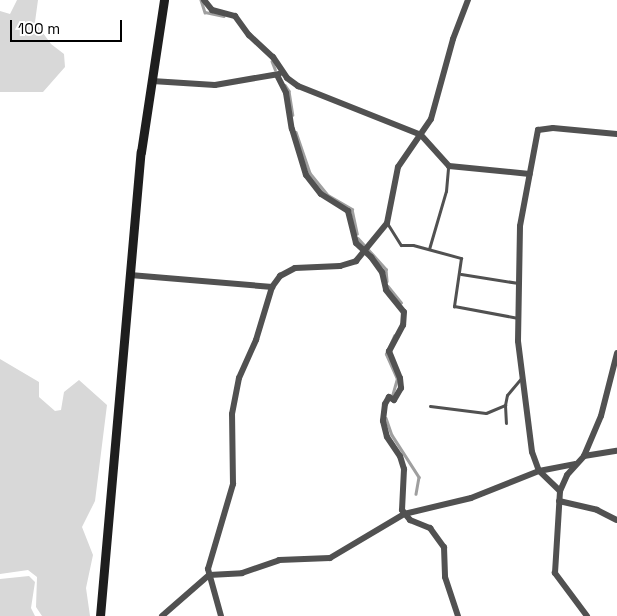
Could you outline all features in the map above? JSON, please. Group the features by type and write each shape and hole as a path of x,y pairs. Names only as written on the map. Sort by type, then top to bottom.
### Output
{"street":[{"path":"100,616 141,152 164,0"},
{"path":"204,0 212,10 235,16 249,35 274,57 286,93 292,129 306,175 321,194 348,211 353,236 366,248 382,272 383,286 405,315 399,334 389,350 401,384 385,404 383,421 387,437 403,461 405,478 400,501 404,514 415,523 430,528 444,547 445,577 458,616"},
{"path":"221,616 209,575 213,544 233,484 232,414 236,392 272,288 287,271 348,264 366,248 387,223 398,167 421,135 436,108 453,39 468,0"},
{"path":"152,81 215,85 279,73 314,94 421,135 448,166 530,174"},
{"path":"560,491 539,471 532,452 518,318 521,282 520,226 537,133 542,127 617,134"},
{"path":"130,275 272,288"},
{"path":"587,616 555,573 560,491 574,464 584,456 608,397 617,353"},
{"path":"584,456 617,452"},
{"path":"162,616 209,575 242,573 279,560 330,558 404,514 462,501 539,471 574,464"},
{"path":"559,501 597,510 617,520"}],"lane":[{"path":"429,249 446,191 448,166"},
{"path":"387,223 402,245 429,249 461,258 461,274 454,306 518,318"},
{"path":"461,274 521,282"},
{"path":"506,423 505,405 507,395 523,377"},
{"path":"430,406 480,414 505,405"}],"shaded area":[{"path":"17,0 38,0 35,22 51,44 64,54 65,67 43,92 0,92 0,11 10,14"},
{"path":"0,359 39,382 39,397 55,411 61,410 64,392 79,380 107,405 95,501 82,527 93,555 86,588 90,616 42,616 36,607 37,577 28,570 0,574"},
{"path":"29,576 35,582 31,608 35,616 0,616 0,579"}],"waterway":[{"path":"201,0 205,12 224,16"},
{"path":"272,61 275,69"},
{"path":"285,85 289,91 293,115"},
{"path":"296,132 310,173 328,195 352,209 357,233"},
{"path":"358,238 386,269 387,281"},
{"path":"388,286 401,302"},
{"path":"392,396 397,379 386,354 394,336"},
{"path":"386,418 392,435 419,477 416,494"}]}
